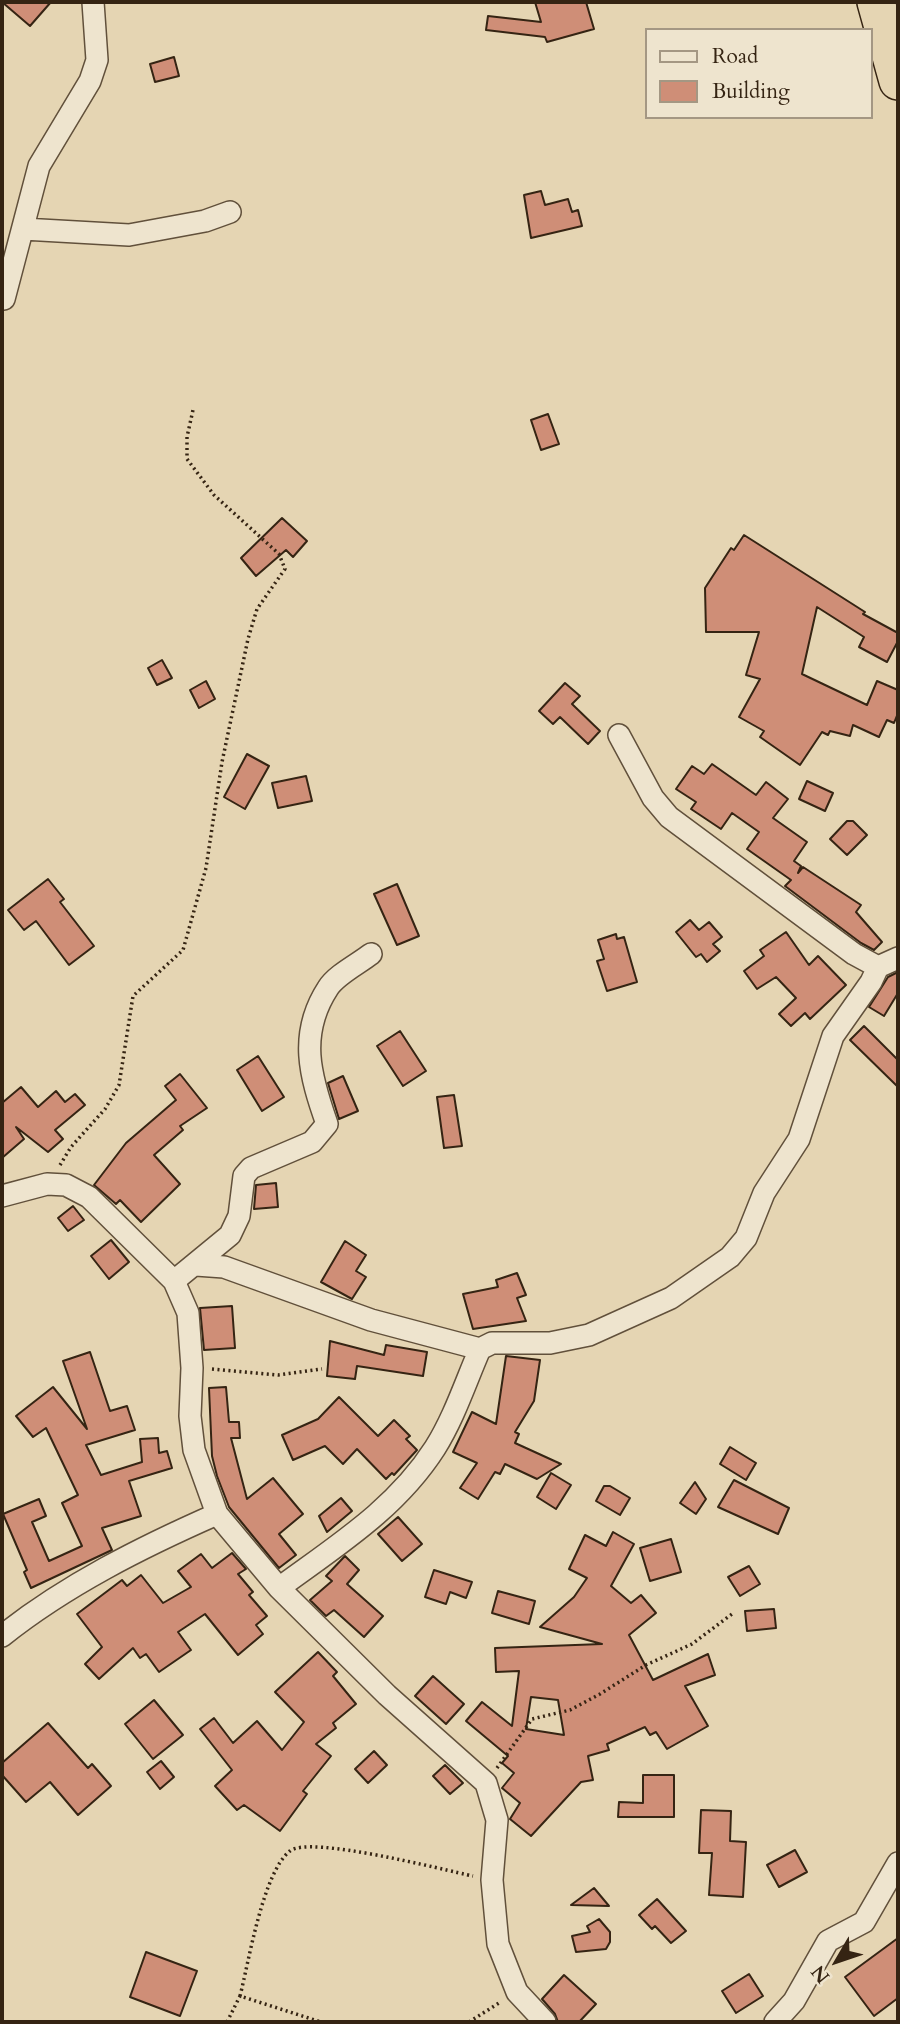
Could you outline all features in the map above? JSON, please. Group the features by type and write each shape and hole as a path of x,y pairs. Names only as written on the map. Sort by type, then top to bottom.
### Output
{"highway":[{"path":"876,2 898,81"}],"street":[{"path":"4,299 39,166 90,81 97,60 93,2"},
{"path":"23,229 129,234 205,222 230,212"},
{"path":"619,735 653,798 669,817 854,954 878,967"},
{"path":"174,1281 230,1235 239,1216 244,1176 251,1168 312,1142 327,1124 313,1084 308,1034 329,986 371,954"},
{"path":"279,1588 384,1510 399,1495 436,1447 480,1349 492,1343 550,1343 589,1335 671,1298 730,1257 746,1238 764,1193 799,1139 833,1035 871,982 878,967 898,958"},
{"path":"2,1196 47,1184 66,1185 89,1197 174,1281 188,1313 192,1368 190,1416 194,1450 217,1514 279,1588 387,1695 486,1783 498,1820 492,1880 498,1944 517,1992 545,2022"},
{"path":"195,1265 225,1268 371,1320 480,1349"},
{"path":"2,1636 27,1616 153,1542 217,1514"},
{"path":"775,2022 793,2001 828,1941 864,1922 898,1863"}],"path":[{"path":"47,1184 71,1147 105,1110 119,1085 133,996 183,950 206,868 222,762 248,639 257,609 285,569 279,554 214,495 187,459 187,437 193,411"},
{"path":"192,1368 278,1376 322,1369"},
{"path":"486,1783 533,1719 570,1710 646,1664 692,1644 732,1614"},
{"path":"227,2022 240,1996 269,1884 289,1851 298,1846 334,1847 492,1880"},
{"path":"469,2022 517,1992"},
{"path":"240,1996 321,2022"}],"building":[{"path":"2,2 51,2 30,26"},
{"path":"535,2 586,2 594,29 547,42 545,37 486,30 488,16 541,22"},
{"path":"174,57 179,76 155,82 150,64"},
{"path":"541,191 545,205 568,199 572,212 578,210 582,226 531,238 524,195"},
{"path":"548,414 559,444 541,450 531,420"},
{"path":"282,518 307,541 293,557 286,550 256,576 241,558"},
{"path":"744,535 865,612 863,614 898,633 898,641 887,662 859,647 864,637 817,607 802,674 867,705 877,681 898,690 898,713 894,723 887,720 879,737 853,725 850,736 830,731 828,735 822,732 800,765 760,737 764,731 739,717 760,679 746,675 759,632 706,632 705,588 731,548 734,550"},
{"path":"162,660 172,678 157,685 148,668"},
{"path":"206,681 215,699 199,708 190,690"},
{"path":"565,683 580,696 572,704 600,731 588,744 560,717 553,724 539,711"},
{"path":"247,754 269,766 245,809 224,797"},
{"path":"712,764 756,795 766,782 788,799 773,818 807,842 794,861 801,866 798,873 803,867 861,905 856,912 882,942 874,950 785,886 791,880 747,849 759,832 732,813 721,829 691,809 696,802 676,789 692,766 704,774"},
{"path":"306,776 312,801 278,808 272,783"},
{"path":"807,781 833,793 825,811 799,799"},
{"path":"847,821 853,821 867,835 847,855 830,839"},
{"path":"48,879 64,899 60,902 94,946 69,965 36,921 24,930 8,910"},
{"path":"397,884 419,936 397,945 374,894"},
{"path":"690,920 699,930 709,922 722,937 713,944 720,951 707,962 701,954 696,957 676,932"},
{"path":"786,932 809,965 818,956 846,985 810,1019 805,1013 791,1026 779,1014 796,998 776,977 757,989 744,971 764,956 760,950"},
{"path":"616,934 617,939 624,937 637,982 607,991 597,961 604,959 598,940"},
{"path":"898,972 898,993 884,1016 869,1007 888,977"},
{"path":"864,1026 898,1060 898,1087 850,1040"},
{"path":"400,1031 426,1071 403,1086 377,1046"},
{"path":"258,1056 284,1097 262,1111 237,1070"},
{"path":"180,1074 207,1108 180,1126 183,1130 154,1155 180,1184 141,1222 120,1200 116,1204 94,1185 126,1143 176,1100 165,1086"},
{"path":"343,1076 358,1111 339,1119 328,1083"},
{"path":"21,1087 38,1107 56,1091 65,1102 75,1094 85,1105 55,1130 63,1139 48,1152 16,1127 24,1139 2,1158 2,1103"},
{"path":"454,1095 462,1146 444,1148 437,1097"},
{"path":"276,1183 278,1207 254,1209 256,1185"},
{"path":"73,1206 84,1220 68,1231 58,1218"},
{"path":"111,1240 129,1262 109,1279 91,1256"},
{"path":"345,1241 366,1255 356,1271 366,1277 352,1299 321,1282"},
{"path":"517,1273 526,1295 517,1298 526,1321 473,1329 463,1294 498,1287 496,1280"},
{"path":"232,1306 235,1348 204,1350 200,1308"},
{"path":"330,1341 384,1355 386,1345 427,1352 423,1376 357,1366 355,1379 327,1376"},
{"path":"90,1352 110,1411 127,1406 135,1430 86,1445 101,1475 142,1462 140,1439 158,1438 159,1453 167,1451 172,1468 129,1481 141,1516 102,1528 112,1550 31,1588 24,1572 27,1570 3,1514 39,1499 46,1516 32,1522 49,1561 82,1546 62,1503 78,1495 46,1428 33,1437 16,1416 53,1387 87,1429 63,1361"},
{"path":"506,1356 540,1360 534,1401 515,1432 519,1434 515,1443 561,1464 537,1479 505,1464 500,1474 495,1472 478,1499 460,1488 477,1463 453,1452 472,1412 496,1424"},
{"path":"226,1387 229,1422 239,1422 240,1438 231,1438 247,1499 273,1478 303,1514 279,1534 296,1555 279,1568 229,1507 217,1476 212,1456 209,1388"},
{"path":"339,1397 378,1436 394,1420 410,1436 406,1439 417,1450 394,1475 392,1473 386,1479 357,1449 343,1464 325,1446 293,1460 282,1435 318,1419"},
{"path":"730,1447 756,1463 746,1480 720,1464"},
{"path":"551,1473 571,1485 556,1509 537,1497"},
{"path":"734,1480 789,1508 778,1534 718,1507"},
{"path":"695,1482 706,1499 696,1514 680,1503"},
{"path":"604,1486 610,1486 630,1498 620,1515 596,1501"},
{"path":"341,1498 352,1511 327,1532 319,1516"},
{"path":"398,1517 422,1544 402,1561 378,1534"},
{"path":"613,1532 634,1544 611,1586 631,1603 641,1595 656,1613 629,1635 653,1680 708,1654 715,1675 685,1686 708,1726 667,1749 656,1732 650,1735 645,1727 607,1744 609,1750 588,1756 593,1780 581,1782 531,1836 510,1819 520,1803 502,1788 514,1773 502,1763 508,1756 466,1721 482,1702 512,1726 519,1671 496,1672 495,1648 602,1644 540,1627 574,1597 587,1578 569,1569 585,1535 606,1546","holes":["531,1697 558,1700 564,1735 526,1729"]},
{"path":"671,1539 681,1572 650,1581 640,1548"},
{"path":"232,1553 246,1569 238,1574 253,1592 249,1595 267,1616 256,1625 263,1634 238,1655 205,1614 178,1632 191,1650 159,1672 146,1654 140,1658 133,1648 99,1679 85,1664 102,1647 77,1614 122,1580 127,1586 141,1575 163,1603 191,1587 178,1571 201,1554 212,1568"},
{"path":"345,1556 359,1570 347,1584 383,1616 364,1637 334,1610 326,1616 310,1600 332,1581 326,1576"},
{"path":"749,1566 760,1584 740,1596 728,1577"},
{"path":"434,1570 472,1582 466,1598 450,1592 446,1604 425,1597"},
{"path":"498,1591 535,1601 529,1624 492,1613"},
{"path":"774,1609 776,1628 747,1631 745,1611"},
{"path":"318,1652 337,1672 333,1676 356,1704 333,1723 336,1728 316,1744 331,1756 303,1791 307,1794 280,1831 244,1805 237,1810 215,1786 232,1770 200,1729 214,1718 233,1743 257,1721 282,1750 304,1722 275,1692"},
{"path":"433,1676 464,1704 446,1724 415,1696"},
{"path":"154,1700 183,1735 153,1759 125,1724"},
{"path":"48,1723 88,1768 92,1764 111,1786 78,1815 50,1782 26,1802 2,1775 2,1763"},
{"path":"374,1751 387,1765 368,1783 355,1769"},
{"path":"161,1761 174,1777 160,1789 147,1772"},
{"path":"445,1765 463,1783 450,1794 433,1776"},
{"path":"643,1775 674,1775 674,1817 618,1817 619,1802 643,1803"},
{"path":"701,1810 731,1811 730,1841 746,1842 743,1897 709,1895 712,1853 699,1853"},
{"path":"795,1850 807,1872 779,1887 767,1865"},
{"path":"594,1888 609,1906 571,1905"},
{"path":"657,1899 686,1931 671,1943 655,1926 652,1929 639,1915"},
{"path":"599,1919 610,1932 610,1942 606,1949 576,1952 572,1936 590,1932 587,1926"},
{"path":"898,1938 898,1998 874,2016 845,1977"},
{"path":"146,1952 197,1971 180,2016 130,1997"},
{"path":"749,1974 763,1996 736,2013 722,1991"},
{"path":"564,1975 596,2004 579,2022 558,2022 555,2014 542,1999"}]}
